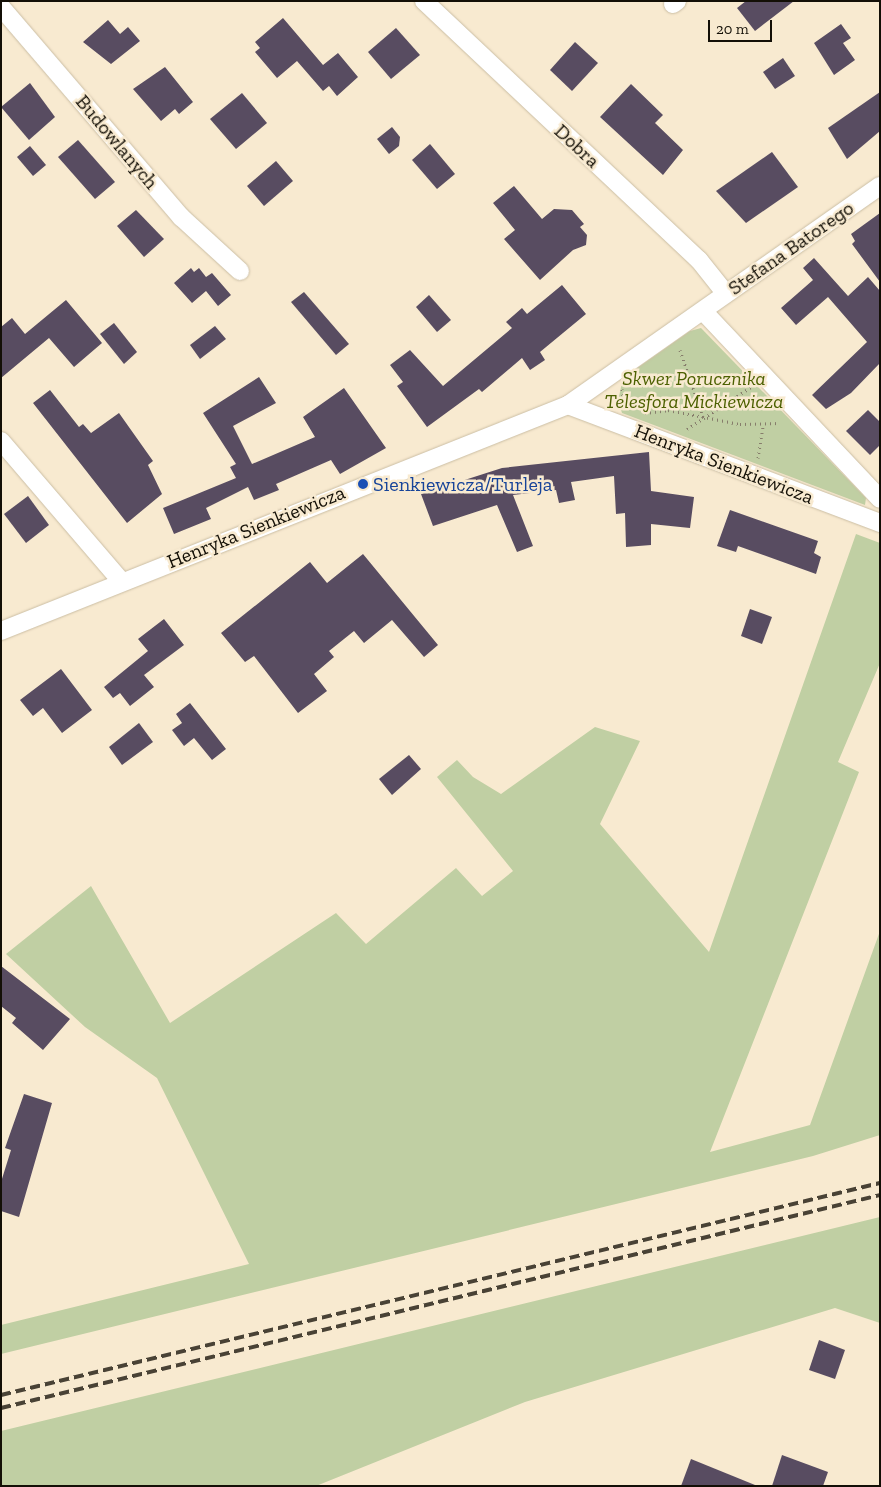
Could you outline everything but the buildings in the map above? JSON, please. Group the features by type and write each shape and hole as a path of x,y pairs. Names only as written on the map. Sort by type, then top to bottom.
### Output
{"street":[{"name":"Dobra","path":"424,1 704,266 726,294"},
{"name":"Budowlanych","path":"1,8 181,217 240,270"},
{"name":"Stefana Batorego","path":"703,311 880,186"},
{"path":"703,311 880,499"},
{"name":"Henryka Sienkiewicza","path":"1,630 568,405 703,311"},
{"name":"Henryka Sienkiewicza","path":"568,405 880,523"},
{"path":"1,441 121,581"}],"path":[{"path":"672,354 686,344"},
{"path":"679,349 704,417"},
{"path":"675,446 685,430 748,389 764,376"},
{"path":"742,382 755,396"},
{"path":"625,386 622,403 660,420"},
{"path":"643,413 668,410 762,426 780,423"},
{"path":"774,416 786,430"},
{"path":"753,475 762,426"},
{"path":"677,427 694,432"},
{"path":"750,453 758,456"}],"green space":[{"name":"Skwer Porucznika Telesfora Mickiewicza","path":"701,328 866,498 865,505 622,413 618,401 623,378 690,331"},
{"path":"856,534 880,543 880,663 838,762 859,772 710,1152 810,1125 880,931 880,1135 813,1156 1,1354 1,1325 249,1264 157,1078 85,1027 6,954 91,886 170,1023 336,913 366,944 456,868 482,896 513,871 437,777 457,760 473,777 501,794 595,727 640,741 600,824 709,952"},
{"path":"880,1217 880,1323 835,1308 525,1402 316,1486 1,1486 1,1431"}],"railway":[{"path":"1,1395 880,1183"},
{"path":"1,1408 880,1195"}],"place":[{"name":"Sienkiewicza/Turleja","path":"363,484"}]}
